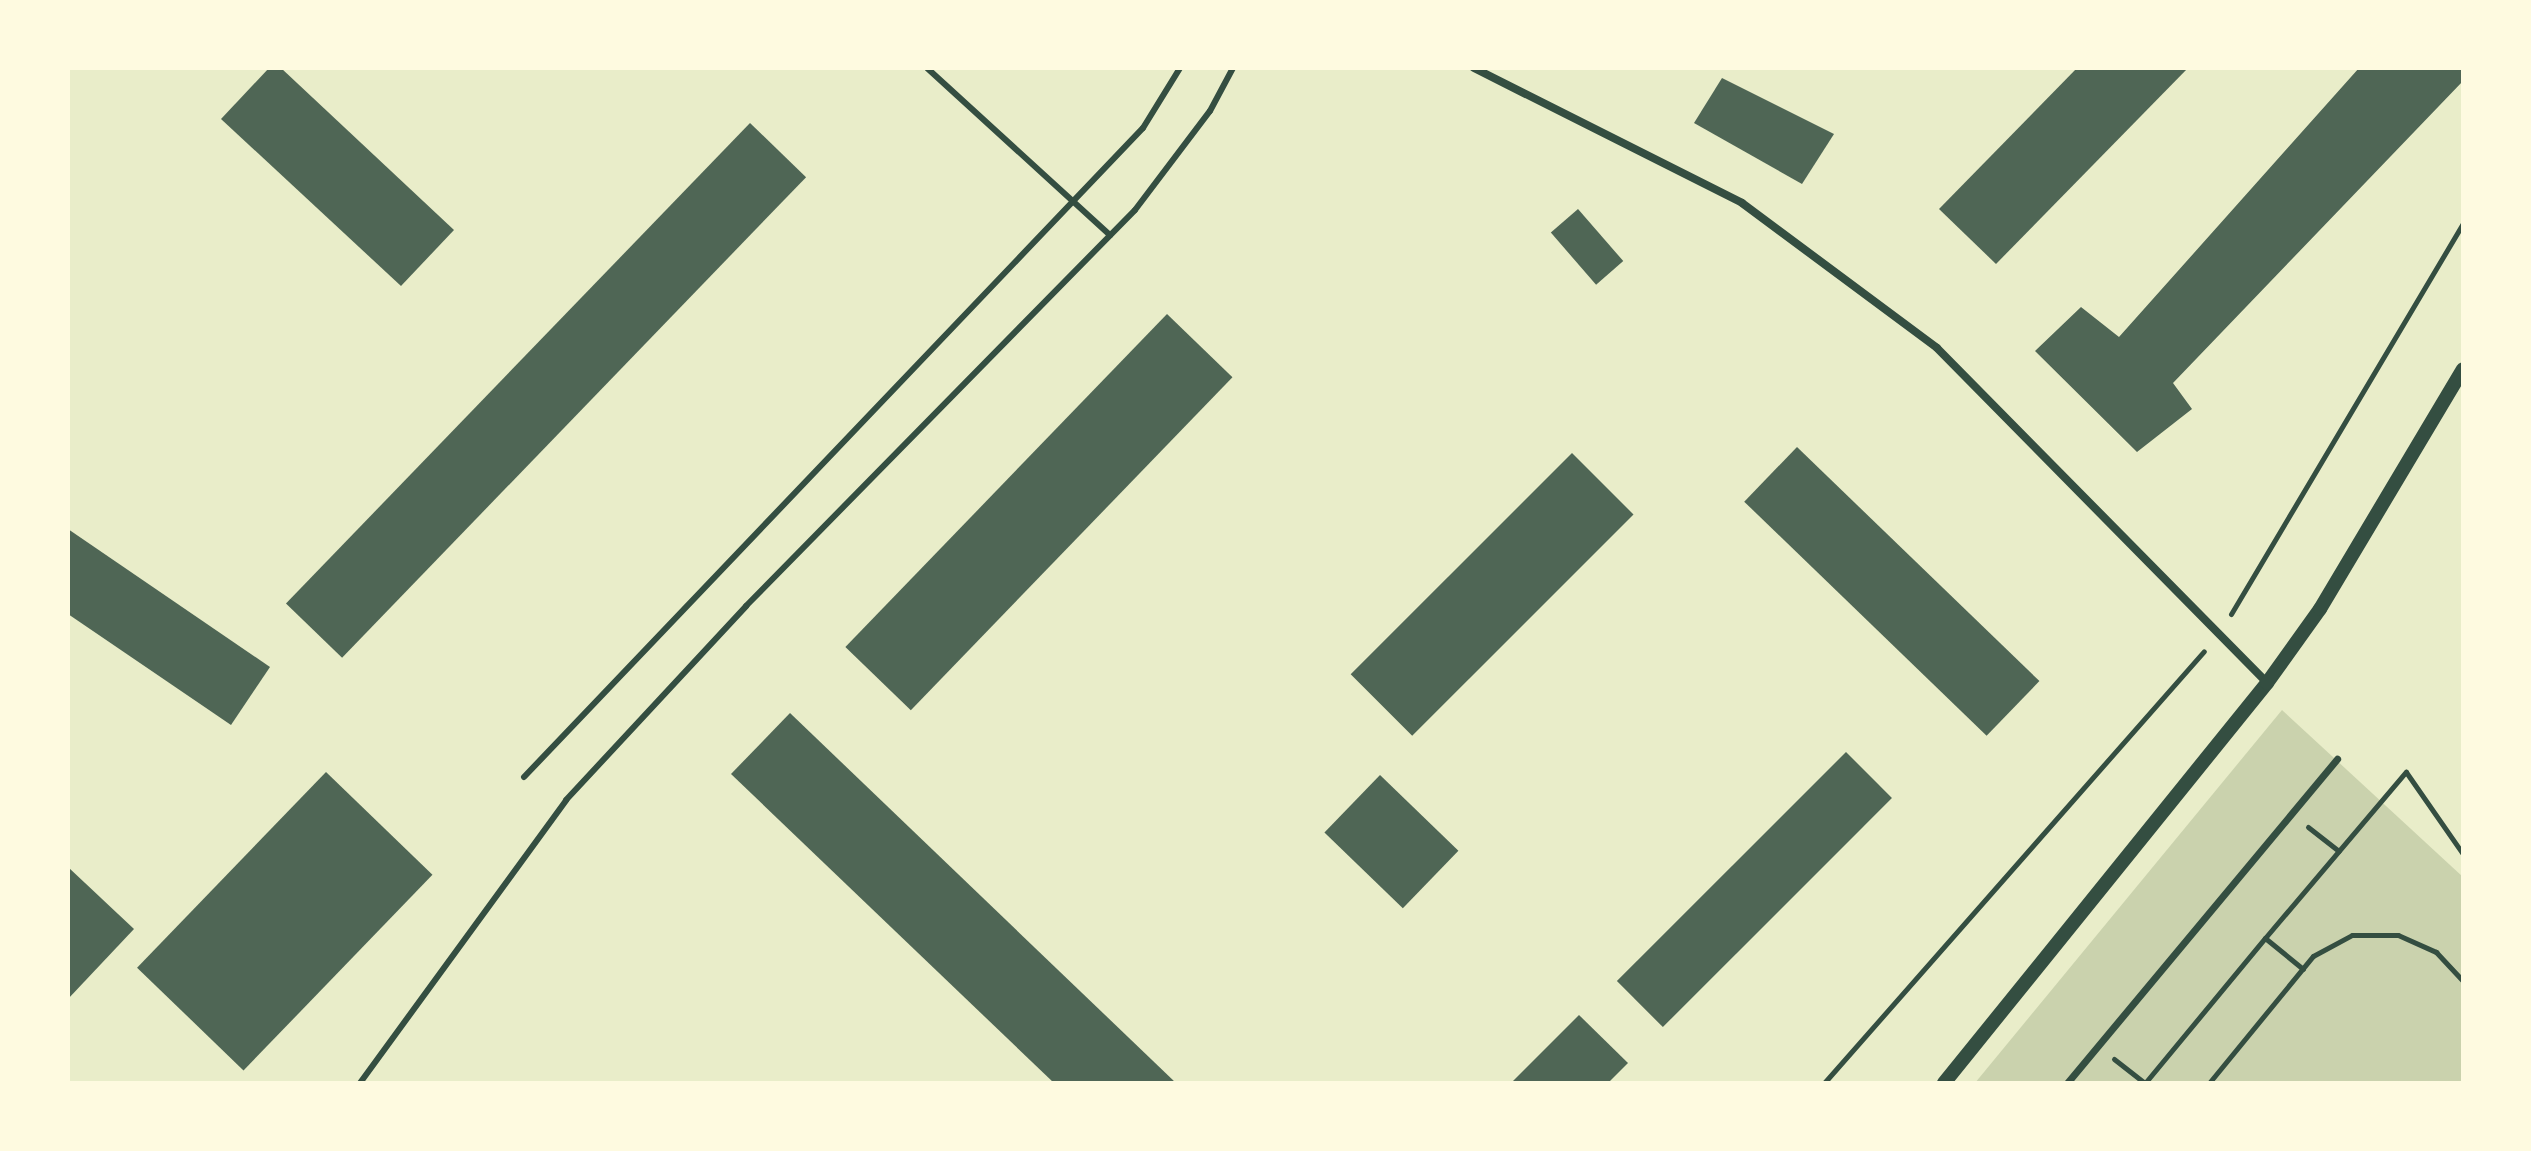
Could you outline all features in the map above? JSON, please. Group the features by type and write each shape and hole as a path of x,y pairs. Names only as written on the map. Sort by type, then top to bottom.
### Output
{"street":[{"path":"1474,68 1742,203 1937,348 2267,683"},
{"path":"1944,1083 2267,683 2320,609 2463,369"},
{"path":"2067,1083 2337,759"}],"lane":[{"path":"927,68 1110,235"},
{"path":"524,777 1143,128 1180,68"},
{"path":"360,1083 566,800 746,606 1110,235 1210,111 1233,68"}],"path":[{"path":"1824,1083 2219,634 2463,224"},
{"path":"2098,1045 2145,1083 2406,772 2463,854"},
{"path":"2292,813 2339,851"},
{"path":"2209,1083 2313,956 2352,935 2398,935 2436,952 2463,981"},
{"path":"2265,938 2303,969"}],"green space":[{"path":"2282,710 2463,877 2463,1083 1975,1083"}],"building":[{"path":"269,68 281,68 454,230 401,286 221,119"},
{"path":"2077,68 2188,68 1996,264 1939,209"},
{"path":"2359,68 2463,68 2463,81 2173,383 2192,409 2137,452 2035,351 2081,307 2119,337"},
{"path":"1722,78 1834,134 1802,184 1694,123"},
{"path":"750,123 806,177 342,658 286,604"},
{"path":"1578,209 1623,261 1596,285 1551,233"},
{"path":"1167,314 1232,377 911,710 845,647"},
{"path":"1797,447 2039,681 1987,736 1744,502"},
{"path":"1572,453 1634,515 1412,736 1351,674"},
{"path":"68,529 270,667 231,725 68,614"},
{"path":"790,713 1176,1083 1054,1083 731,774"},
{"path":"1846,752 1892,798 1663,1027 1617,981"},
{"path":"326,772 432,875 244,1070 137,968"},
{"path":"1380,775 1458,851 1403,908 1324,833"},
{"path":"68,867 134,929 68,999"},
{"path":"1579,1015 1628,1063 1608,1083 1511,1083"}]}
